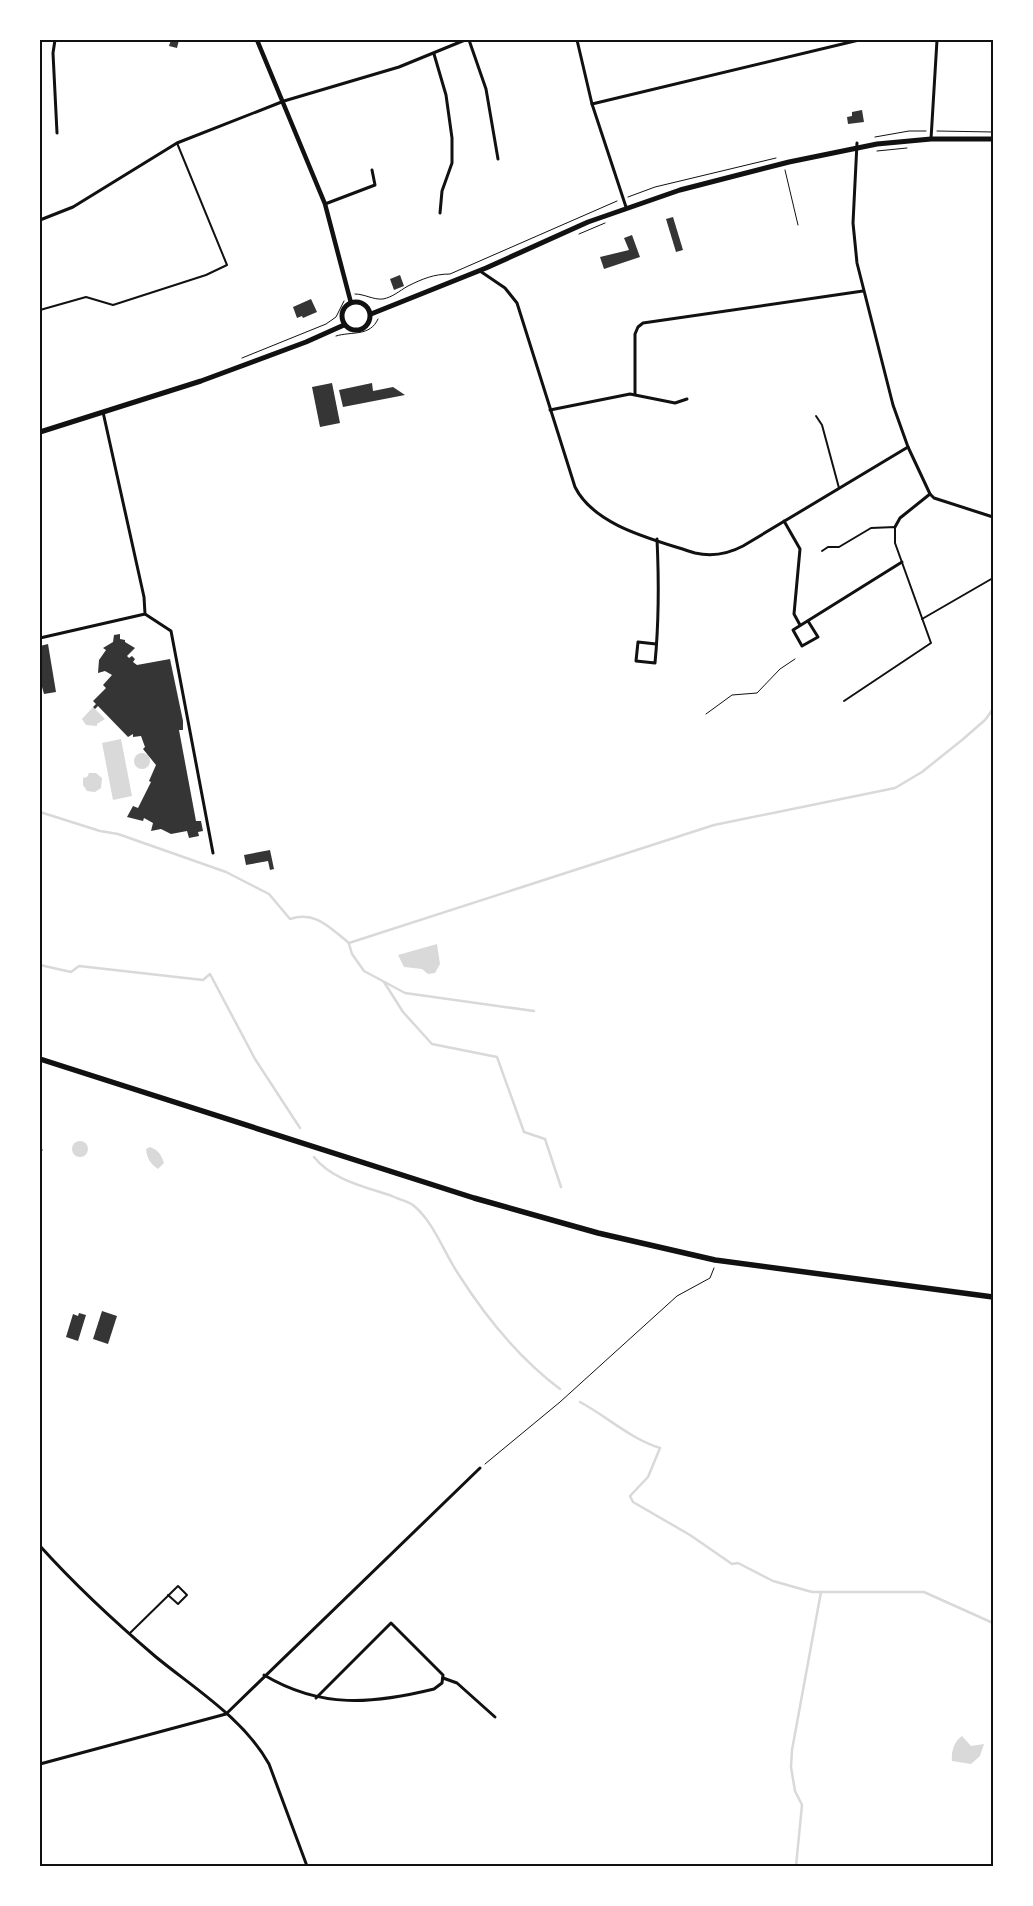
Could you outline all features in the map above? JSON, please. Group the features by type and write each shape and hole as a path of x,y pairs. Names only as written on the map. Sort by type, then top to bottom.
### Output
{"main road":[{"path":"370,314 480,271 626,207 680,190 858,146 931,139 993,139"},
{"path":"351,303 362,303 370,314 369,323 363,329 350,330 344,325 342,312 351,303"},
{"path":"40,432 201,381 344,325"},
{"path":"40,1059 474,1198 598,1233 715,1260 993,1297"}],"street":[{"path":"55,40 53,53 57,133"},
{"path":"257,40 284,101 325,204 351,303"},
{"path":"40,220 73,207 177,143 284,101 399,67 467,40 486,89 498,159"},
{"path":"578,40 592,104 626,207"},
{"path":"592,104 857,40"},
{"path":"931,139 937,40"},
{"path":"434,54 446,95 452,138 452,163 442,191 440,213"},
{"path":"858,146 853,240 882,366 908,447 930,494 940,501 993,517"},
{"path":"325,204 375,185 372,170"},
{"path":"480,271 505,288 516,301 575,487 587,505 607,521 695,553 719,555 738,548 908,447"},
{"path":"635,394 636,333 642,324 863,290"},
{"path":"550,410 635,394 675,403 687,399"},
{"path":"103,411 144,597 145,614"},
{"path":"895,527 900,518 930,494"},
{"path":"784,521 800,549 794,615 800,625"},
{"path":"656,644 638,642 636,661 654,662 656,644 659,605 657,539"},
{"path":"808,621 818,636 802,646 792,630 902,562"},
{"path":"40,638 145,614 171,631 213,854"},
{"path":"40,1764 226,1714 264,1675 480,1468"},
{"path":"40,1546 71,1581 226,1714 261,1750 269,1764 307,1866"},
{"path":"264,1675 286,1688 316,1698 370,1702 434,1689 439,1686 443,1678 441,1671 391,1623 316,1698"},
{"path":"443,1678 457,1683 496,1717"}],"lane":[{"path":"40,310 86,297 113,305 206,275 227,265 177,143"},
{"path":"816,416 822,425 839,488"},
{"path":"822,551 828,547 839,547 871,528 895,527 894,539 931,644 844,701"},
{"path":"922,619 993,578"},
{"path":"130,1633 168,1595 178,1586 187,1595 178,1604 168,1595"}],"path":[{"path":"877,137 909,131 993,132"},
{"path":"877,151 913,148"},
{"path":"785,170 798,225"},
{"path":"576,235 610,222"},
{"path":"235,361 326,324 336,317 343,302 350,295 364,294 375,299"},
{"path":"347,332 368,330 382,316"},
{"path":"706,714 731,696 757,693 780,669 795,660"},
{"path":"480,1468 560,1402 677,1296 710,1278 715,1260"}],"shaded area":[{"path":"93,707 105,719 97,724 97,726 86,725 82,719"},
{"path":"121,739 132,796 113,800 102,743"},
{"path":"142,753 150,761 142,769 134,761"},
{"path":"89,773 96,773 102,778 101,788 95,792 87,791 83,785 83,778 87,777"},
{"path":"437,944 440,964 435,973 428,974 422,969 404,967 398,955"},
{"path":"80,1141 88,1149 80,1157 72,1149"},
{"path":"150,1147 157,1151 163,1160 164,1163 158,1169 148,1158 146,1149"},
{"path":"962,1736 971,1746 984,1744 980,1756 971,1764 952,1761 954,1747"}],"building":[{"path":"171,40 179,40 177,48 169,46"},
{"path":"862,110 864,122 848,124 847,117 852,116 852,112"},
{"path":"673,217 683,250 676,252 666,219"},
{"path":"632,235 640,257 604,269 600,257 629,250 624,238"},
{"path":"400,275 404,286 394,290 390,279"},
{"path":"311,299 317,312 303,318 302,316 297,318 293,307"},
{"path":"332,383 340,423 320,427 312,387"},
{"path":"372,383 373,391 393,387 405,395 343,407 339,390"},
{"path":"120,634 120,639 125,640 125,642 135,648 127,656 129,658 132,656 135,659 133,662 137,665 170,659 183,721 183,730 179,730 196,821 201,821 203,831 198,832 199,836 189,838 187,831 171,834 161,829 151,831 153,823 144,818 143,821 127,817 133,806 138,808 151,782 149,781 156,765 143,749 145,747 141,736 133,737 133,734 128,737 98,706 95,709 93,707 96,704 93,701 106,688 103,685 112,675 105,671 98,673 99,660 106,650 103,648 113,642 114,635"},
{"path":"48,644 56,692 44,694 42,687 40,688 40,646"},
{"path":"270,850 274,869 270,870 268,861 246,865 244,855"},
{"path":"102,1311 117,1316 108,1344 93,1339"},
{"path":"79,1313 86,1315 78,1341 66,1337 73,1314 78,1316"}],"waterway":[{"path":"40,812 100,831 118,834 226,872 269,894 290,919 299,917 315,919 329,926 349,943 714,825 895,788 922,772 962,740 985,720 993,709"},
{"path":"349,944 352,954 364,971 405,993 534,1011"},
{"path":"40,965 71,972 79,966 203,980 210,974 255,1059 300,1128"},
{"path":"384,982 403,1012 432,1044 497,1057 524,1132 545,1139 561,1187"},
{"path":"314,1157 330,1172 340,1177 413,1205 427,1220 459,1275 492,1322 517,1351 560,1389"},
{"path":"580,1402 638,1439 660,1448 648,1477 630,1496 633,1502 690,1535 732,1564 738,1563 773,1581 812,1592 924,1592 993,1623"},
{"path":"796,1866 802,1805 795,1791 791,1767 792,1750 821,1592"}]}
